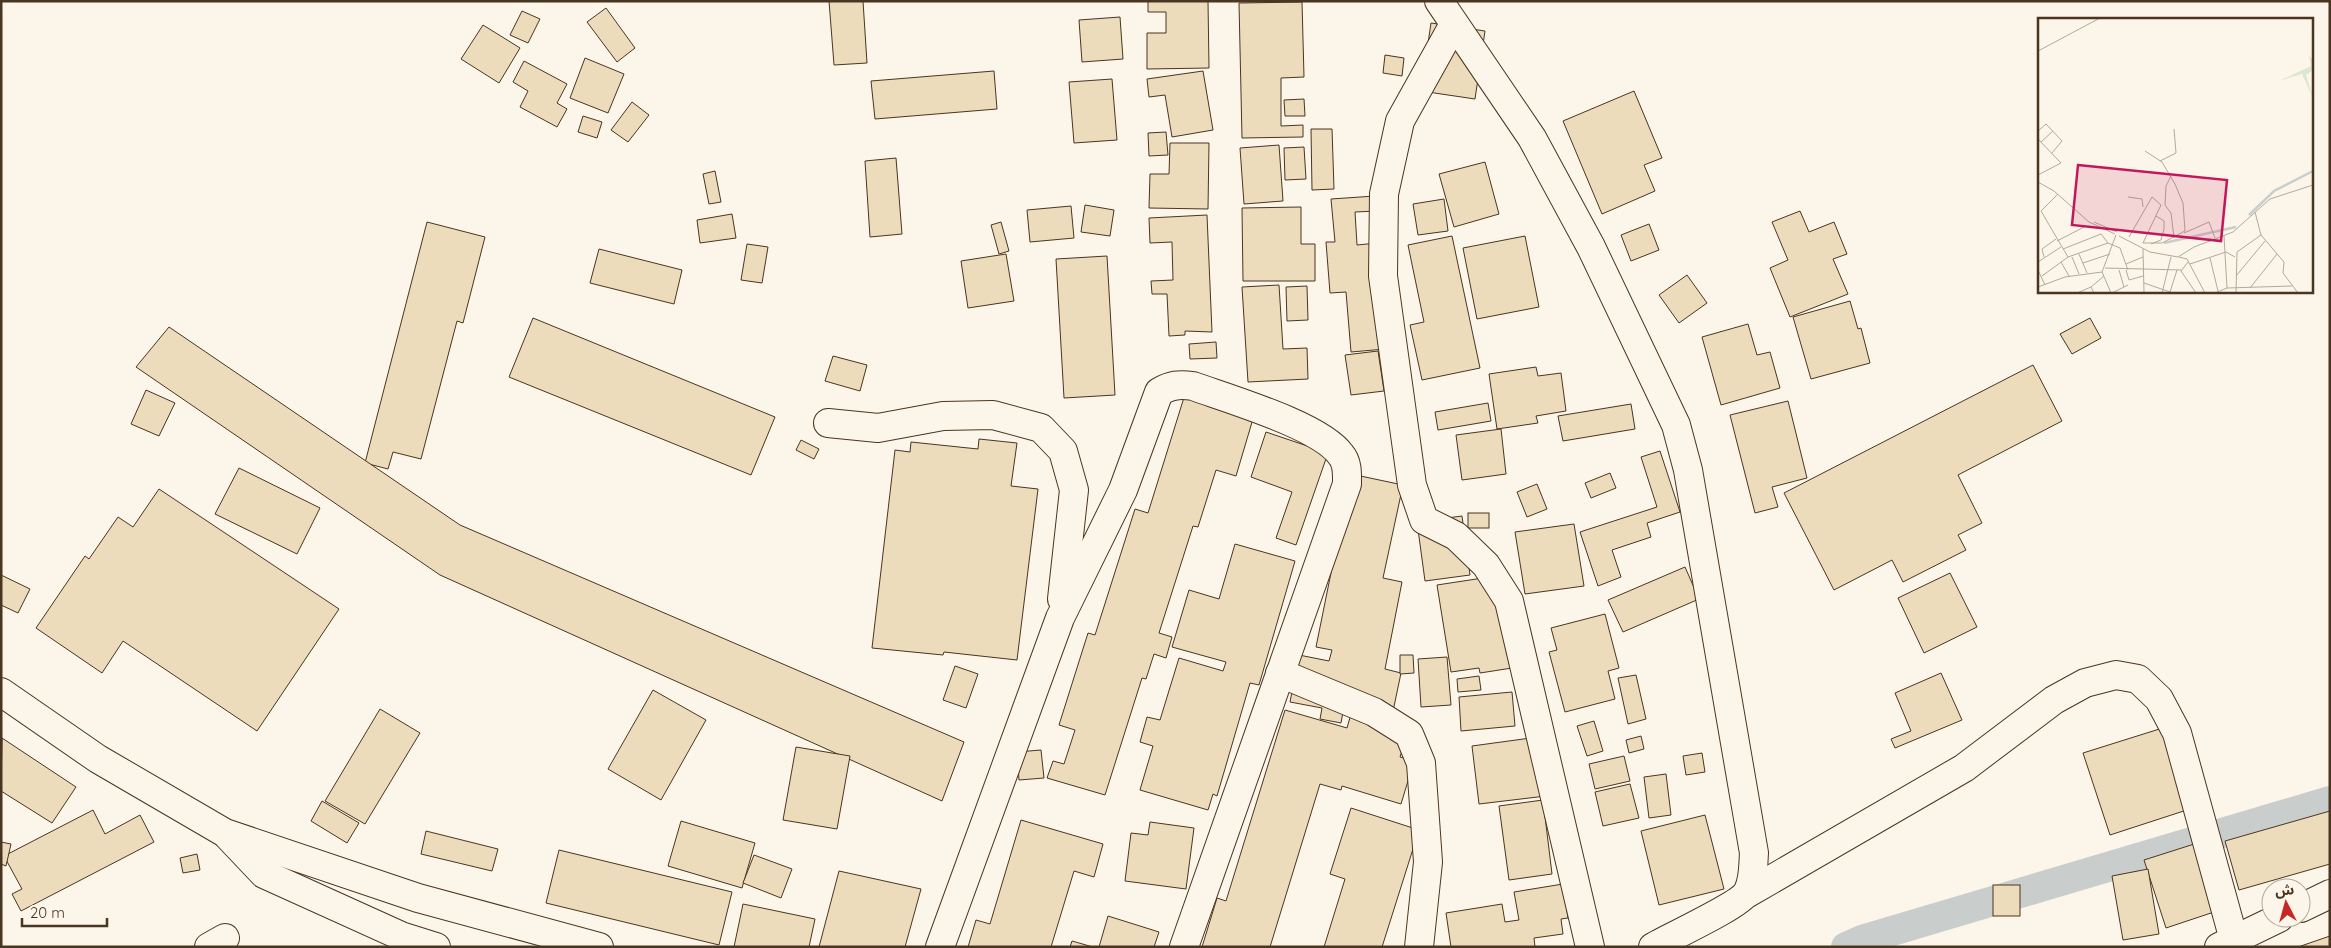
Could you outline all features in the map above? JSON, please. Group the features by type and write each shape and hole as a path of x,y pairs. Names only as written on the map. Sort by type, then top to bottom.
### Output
{"street":[{"path":"1440,1 1532,138 1591,247 1676,424 1688,470 1754,853 1752,879 1748,893"},
{"path":"1454,24 1400,121 1384,194 1383,276 1412,485 1424,520 1456,536 1486,565 1509,601 1590,947"},
{"path":"940,947 1060,618 1123,490 1159,392 1170,385 1193,386 1314,432 1342,455 1346,466 1346,484 1184,947"},
{"path":"828,423 878,428 942,416 994,415 1041,428 1063,451 1074,490 1060,618"},
{"path":"1280,673 1374,712 1409,734 1422,763 1428,862 1419,947"},
{"path":"1653,947 1729,906 1748,893 1964,768 2054,700 2085,683 2116,675 2138,679 2159,700 2177,733 2226,943 2261,926"},
{"path":"1,692 98,759 225,833 418,898 599,947"},
{"path":"225,833 264,874 401,936 436,947"},
{"path":"2311,903 2330,894"}],"building":[{"path":"829,1 863,1 867,63 834,65"},
{"path":"1148,1 1208,1 1209,68 1147,69 1147,33 1166,33 1166,12 1148,12"},
{"path":"1302,2 1304,77 1281,78 1281,126 1303,125 1303,137 1242,138 1239,3"},
{"path":"606,8 635,48 617,62 587,22"},
{"path":"522,11 540,19 528,43 510,35"},
{"path":"1120,17 1123,59 1082,62 1079,20"},
{"path":"1431,23 1485,31 1475,99 1421,91"},
{"path":"483,25 520,48 499,83 461,59"},
{"path":"1385,55 1404,58 1402,76 1383,73"},
{"path":"585,58 624,74 608,113 570,98"},
{"path":"524,61 567,84 557,103 567,109 557,127 520,107 528,91 513,82"},
{"path":"994,71 997,109 875,119 871,81"},
{"path":"1203,71 1213,130 1172,137 1165,95 1149,97 1147,79"},
{"path":"1112,79 1117,140 1074,143 1069,82"},
{"path":"1634,91 1662,158 1644,165 1655,191 1602,214 1563,121"},
{"path":"1304,99 1305,116 1285,116 1284,100"},
{"path":"632,102 649,115 628,142 611,130"},
{"path":"583,116 602,122 597,138 578,132"},
{"path":"1311,129 1332,129 1334,189 1312,190"},
{"path":"1166,132 1168,155 1149,156 1148,133"},
{"path":"1170,143 1209,143 1208,209 1149,208 1150,174 1169,174"},
{"path":"1279,145 1283,201 1244,204 1240,148"},
{"path":"1304,147 1306,179 1285,180 1284,148"},
{"path":"896,158 902,234 870,237 865,161"},
{"path":"1485,162 1499,214 1454,227 1439,174"},
{"path":"715,171 721,202 709,204 703,174"},
{"path":"1375,196 1376,211 1355,212 1357,245 1377,243 1385,349 1351,352 1346,292 1330,293 1326,242 1335,242 1331,199"},
{"path":"1444,199 1448,231 1418,235 1413,204"},
{"path":"1085,205 1114,210 1110,236 1081,232"},
{"path":"1071,206 1074,238 1030,242 1027,210"},
{"path":"1301,207 1301,244 1315,244 1315,281 1243,281 1242,208"},
{"path":"1800,211 1809,232 1834,222 1847,254 1833,259 1848,294 1790,317 1770,268 1788,260 1772,222"},
{"path":"732,214 736,238 700,243 697,220"},
{"path":"1207,215 1212,332 1185,331 1185,335 1169,336 1167,294 1152,294 1151,281 1173,280 1172,242 1150,243 1149,218"},
{"path":"427,222 485,237 463,323 457,321 421,459 393,452 388,469 365,463"},
{"path":"1001,222 1009,251 999,254 991,225"},
{"path":"1649,224 1659,250 1631,261 1621,235"},
{"path":"1452,236 1480,368 1422,380 1410,325 1424,322 1408,245"},
{"path":"1525,236 1539,307 1477,319 1463,248"},
{"path":"747,244 768,247 762,283 741,280"},
{"path":"599,249 682,270 674,304 590,283"},
{"path":"1006,254 1014,301 968,308 961,261"},
{"path":"1107,256 1115,395 1064,398 1056,259"},
{"path":"1687,275 1707,303 1679,323 1659,295"},
{"path":"1279,285 1283,349 1307,348 1308,379 1248,382 1242,287"},
{"path":"1307,286 1308,320 1287,321 1286,287"},
{"path":"1850,301 1858,329 1861,328 1870,363 1811,379 1793,317"},
{"path":"533,318 775,417 751,475 509,377"},
{"path":"2090,318 2101,338 2072,354 2060,334"},
{"path":"1748,324 1757,355 1770,352 1780,388 1721,405 1702,337"},
{"path":"169,327 460,525 964,742 942,801 440,575 136,367"},
{"path":"1216,342 1217,358 1190,359 1189,344"},
{"path":"1378,351 1384,391 1351,395 1345,355"},
{"path":"833,356 867,365 860,391 825,381"},
{"path":"2033,365 2062,421 1958,475 1982,523 1958,535 1966,550 1903,582 1892,560 1834,590 1784,493"},
{"path":"1536,367 1538,376 1561,373 1566,411 1536,416 1538,423 1497,429 1489,374"},
{"path":"146,390 175,403 159,436 131,424"},
{"path":"1186,391 1255,412 1236,476 1216,470 1198,527 1193,526 1159,633 1172,637 1166,658 1154,654 1146,679 1142,678 1105,795 1047,778 1053,761 1064,764 1075,730 1059,725 1088,633 1095,635 1135,509 1148,513"},
{"path":"1788,401 1807,478 1772,487 1778,507 1755,513 1730,415"},
{"path":"1488,403 1491,421 1438,430 1435,412"},
{"path":"1631,404 1635,429 1563,441 1558,416"},
{"path":"1501,429 1506,474 1462,480 1456,435"},
{"path":"1266,432 1328,453 1296,545 1276,538 1292,492 1251,477"},
{"path":"979,439 1017,443 1011,486 1038,489 1017,660 944,652 943,655 872,648 895,450 910,452 911,442 978,449"},
{"path":"801,440 819,449 814,459 796,450"},
{"path":"1660,451 1680,512 1647,523 1651,537 1612,550 1621,577 1598,586 1580,532 1657,507 1641,457"},
{"path":"239,468 320,508 297,554 215,514"},
{"path":"1610,473 1616,488 1591,498 1585,483"},
{"path":"1351,474 1403,485 1383,578 1402,582 1385,669 1401,673 1392,716 1344,706 1341,723 1320,719 1322,708 1290,702 1299,655 1329,661 1332,650 1316,647"},
{"path":"1537,484 1547,509 1527,517 1517,492"},
{"path":"159,489 339,609 257,731 123,641 102,673 36,628 85,556 89,559 118,517 133,527"},
{"path":"1468,513 1489,513 1489,528 1468,528"},
{"path":"1462,516 1470,575 1425,581 1417,522"},
{"path":"1574,524 1584,586 1525,594 1515,532"},
{"path":"1235,544 1295,561 1259,685 1250,683 1217,796 1213,794 1208,810 1140,790 1153,746 1140,742 1147,717 1160,720 1179,658 1223,671 1226,662 1172,647 1189,590 1219,599"},
{"path":"1685,567 1699,599 1623,632 1608,600"},
{"path":"1950,573 1977,627 1924,653 1898,598"},
{"path":"1,575 30,589 18,613 1,605"},
{"path":"1496,576 1512,668 1480,673 1479,668 1451,672 1437,585"},
{"path":"1605,614 1619,668 1608,671 1615,699 1565,712 1549,652 1557,650 1551,628"},
{"path":"1400,655 1413,655 1414,673 1400,674"},
{"path":"1447,657 1451,705 1421,707 1418,659"},
{"path":"955,666 978,674 966,708 943,700"},
{"path":"1941,673 1962,720 1895,748 1891,739 1911,731 1895,693"},
{"path":"1636,675 1646,719 1628,724 1618,678"},
{"path":"1479,676 1481,690 1458,692 1457,679"},
{"path":"653,690 706,720 661,800 608,769"},
{"path":"1512,692 1515,726 1461,731 1459,697"},
{"path":"380,709 420,733 365,824 325,801"},
{"path":"1285,710 1347,728 1351,714 1408,731 1400,757 1414,761 1401,804 1342,786 1341,790 1320,784 1270,947 1202,947 1217,898 1226,901"},
{"path":"1594,721 1603,751 1587,756 1577,726"},
{"path":"2169,726 2196,807 2110,835 2083,753"},
{"path":"1641,736 1644,749 1629,753 1626,740"},
{"path":"1538,737 1546,796 1479,804 1472,746"},
{"path":"2,738 76,787 52,823 1,791"},
{"path":"796,747 850,756 837,829 783,820"},
{"path":"1041,750 1044,778 1019,780 1017,752"},
{"path":"1702,753 1705,772 1686,775 1683,756"},
{"path":"1624,756 1630,781 1595,789 1589,764"},
{"path":"1666,774 1671,815 1649,818 1644,777"},
{"path":"1630,784 1639,818 1603,826 1595,792"},
{"path":"1543,800 1552,874 1509,880 1499,806"},
{"path":"322,801 359,823 347,843 311,821"},
{"path":"1351,808 1419,830 1382,947 1324,947 1345,879 1330,874"},
{"path":"93,810 105,834 140,815 154,842 21,911 12,894 22,889 4,856"},
{"path":"2330,811 2330,864 2281,878 2261,878 2261,884 2239,890 2225,841"},
{"path":"1705,815 1724,889 1659,905 1641,831"},
{"path":"1021,820 1103,844 1094,877 1074,871 1051,947 968,947 976,920 990,924"},
{"path":"681,821 755,843 742,888 668,866"},
{"path":"1150,822 1194,828 1186,889 1125,881 1131,833 1148,835"},
{"path":"426,831 498,849 492,871 421,854"},
{"path":"2210,839 2232,906 2166,928 2144,860"},
{"path":"1,842 11,844 6,866 1,864"},
{"path":"559,850 732,892 719,945 546,903"},
{"path":"197,854 200,870 183,873 180,858"},
{"path":"754,855 792,869 781,898 743,883"},
{"path":"2148,869 2159,934 2123,940 2112,876"},
{"path":"839,871 921,889 905,947 819,947"},
{"path":"1563,884 1568,918 1561,919 1563,934 1534,938 1535,947 1451,947 1446,913 1502,904 1505,922 1519,920 1514,892"},
{"path":"1993,885 2020,885 2020,916 1993,916"},
{"path":"743,904 815,919 809,947 734,947"},
{"path":"1108,916 1159,932 1154,947 1099,947"},
{"path":"2330,936 2330,947 2298,947"},
{"path":"1072,941 1093,947 1070,947"}],"waterway":[{"path":"1846,947 1862,940 2330,801"}]}
